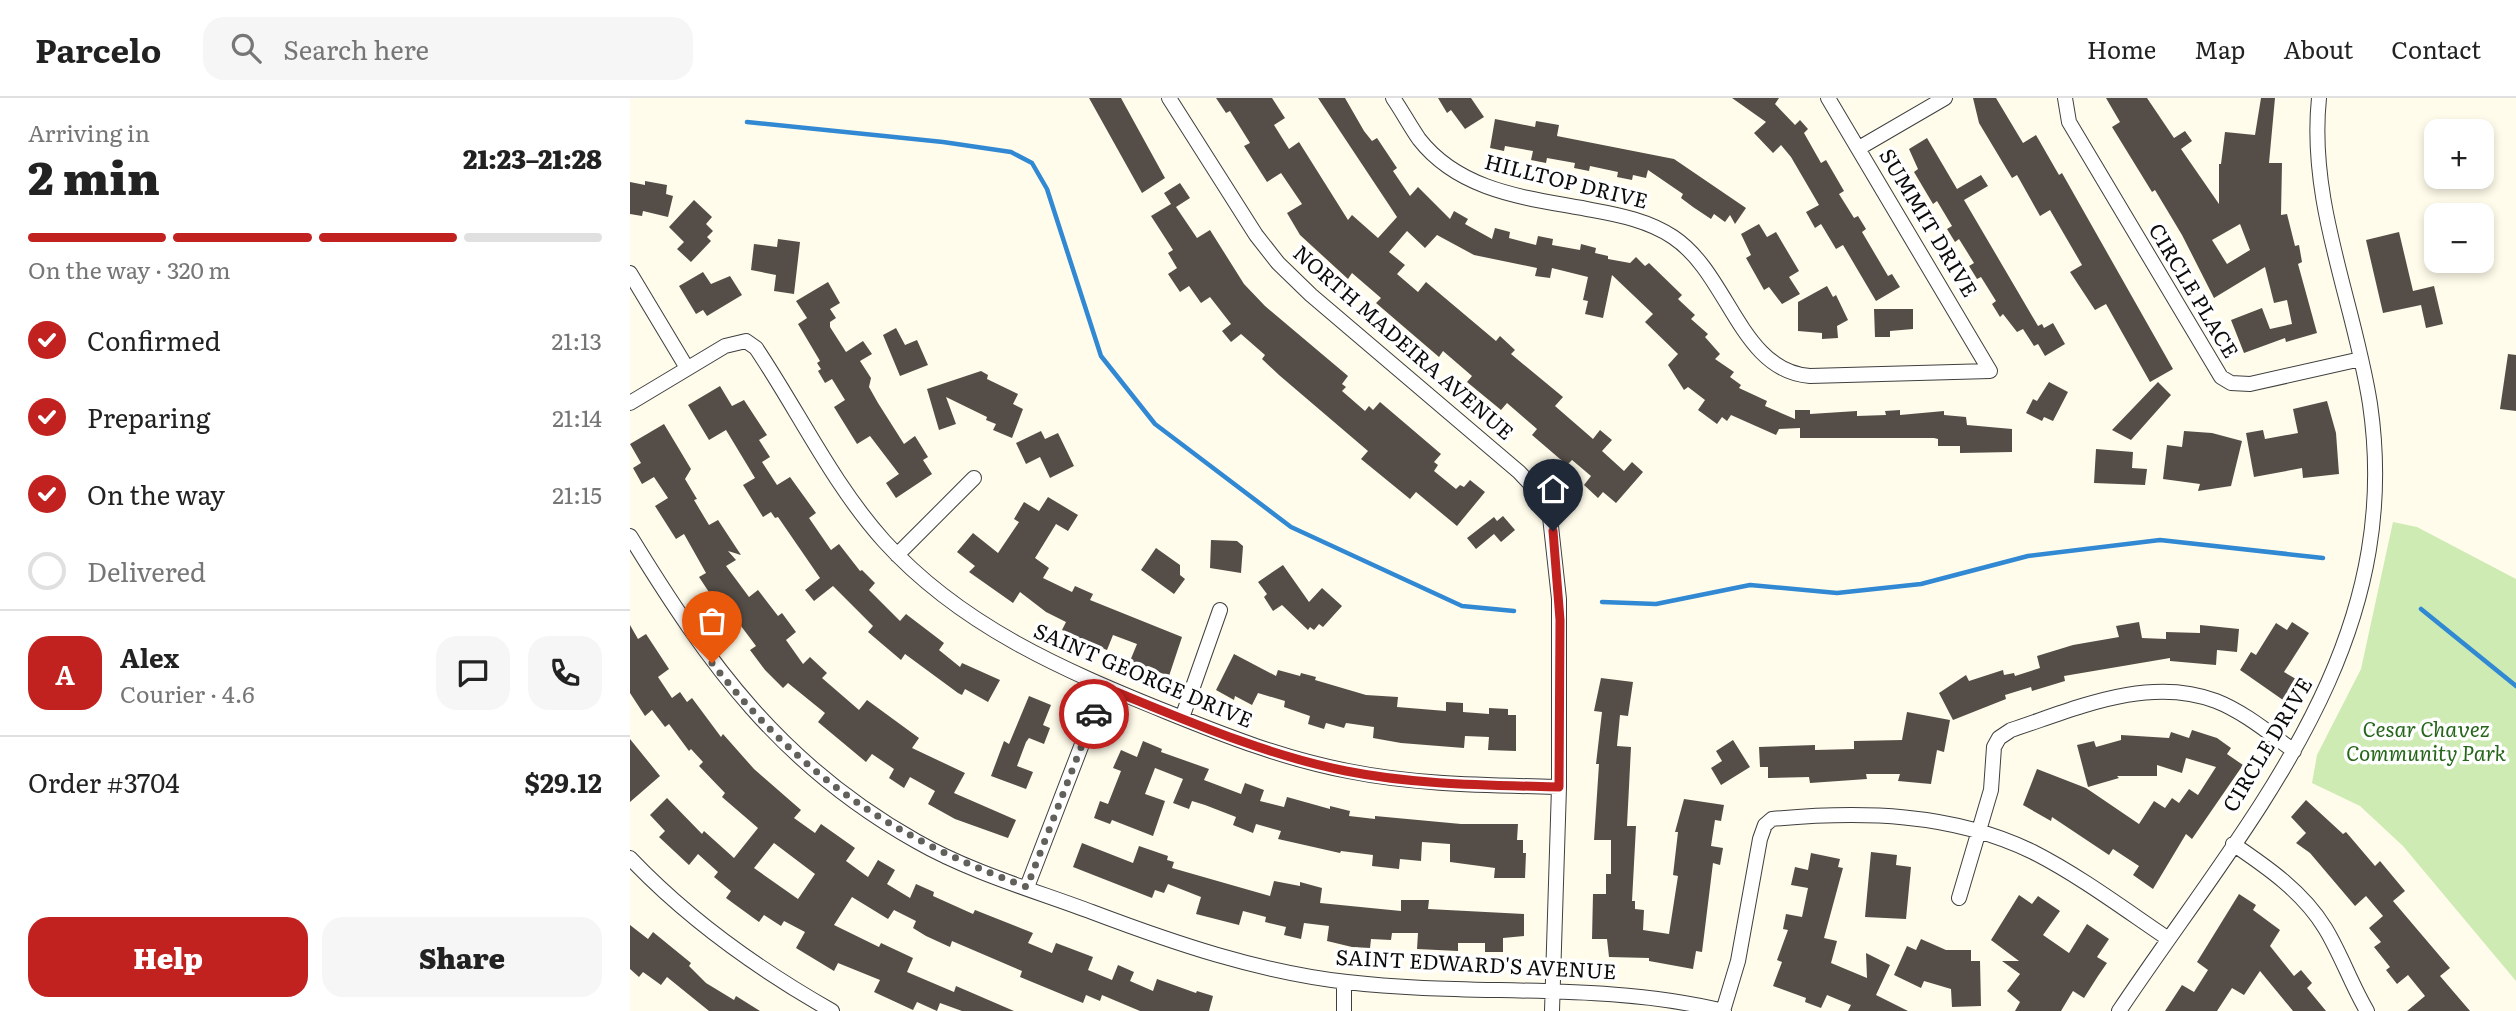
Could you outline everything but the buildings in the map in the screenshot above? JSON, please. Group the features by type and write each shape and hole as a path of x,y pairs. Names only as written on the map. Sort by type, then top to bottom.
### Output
{"street":[{"name":"NORTH MADEIRA AVENUE","path":"1169,98 1255,235 1278,263 1311,295 1519,472 1538,492 1553,531 1559,598 1559,787 1552,1011"},
{"name":"HILLTOP DRIVE","path":"1394,98 1430,151 1477,184 1508,194 1633,219 1673,237 1704,265 1756,347 1781,370 1810,376 1990,371"},
{"name":"SUMMIT DRIVE","path":"1828,98 1990,371"},
{"path":"1859,148 1945,98"},
{"name":"CIRCLE PLACE","path":"2065,98 2069,122 2216,373 2231,383 2250,384 2361,359"},
{"name":"CIRCLE DRIVE","path":"2119,1011 2294,751 2339,663 2367,562 2374,515 2375,460 2361,359 2319,180 2316,146 2319,98"},
{"path":"630,273 687,368 630,403"},
{"name":"SAINT GEORGE DRIVE","path":"687,368 725,346 741,341 751,343 761,354 833,474 866,520 897,555 946,598 1000,635 1104,687 1275,753 1346,771 1426,782 1559,787"},
{"path":"897,555 974,478"},
{"name":"SAINT EDWARD'S AVENUE","path":"630,536 712,663 759,719 802,760 863,807 917,841 1027,887 1223,958 1344,982 1429,988 1629,994 1724,1011"},
{"path":"1182,718 1220,610"},
{"path":"1027,887 1104,687"},
{"path":"1959,898 1993,782 1993,752 1999,738 2011,730 2110,698 2155,692 2201,696 2237,712 2294,751"},
{"path":"1724,1011 1738,961 1760,839 1768,821 1791,817 1885,815 1934,821 1979,832 2017,845 2052,863 2167,939"},
{"path":"2233,844 2283,882 2310,907 2331,938 2367,1011"},
{"path":"630,858 721,939 774,976 832,1011"},
{"path":"1344,982 1344,1011"}],"green space":[{"name":"Cesar Chavez Community Park","path":"2393,522 2417,527 2516,579 2516,981 2403,846 2360,806 2312,783 2317,755 2361,669"}],"waterway":[{"path":"747,122 943,142 1011,152 1032,163 1047,189 1101,356 1155,424 1291,527 1462,606 1514,611"},
{"path":"1602,602 1656,604 1750,585 1837,593 1921,584 2028,556 2160,540 2323,558"},
{"path":"2421,609 2516,686"}],"way so far":[{"path":"712,663 780,741 863,807 937,851 1027,887 1094,714"}],"route":[{"path":"1094,714 1104,687 1275,753 1346,771 1438,783 1559,787 1561,641 1553,531"}]}
